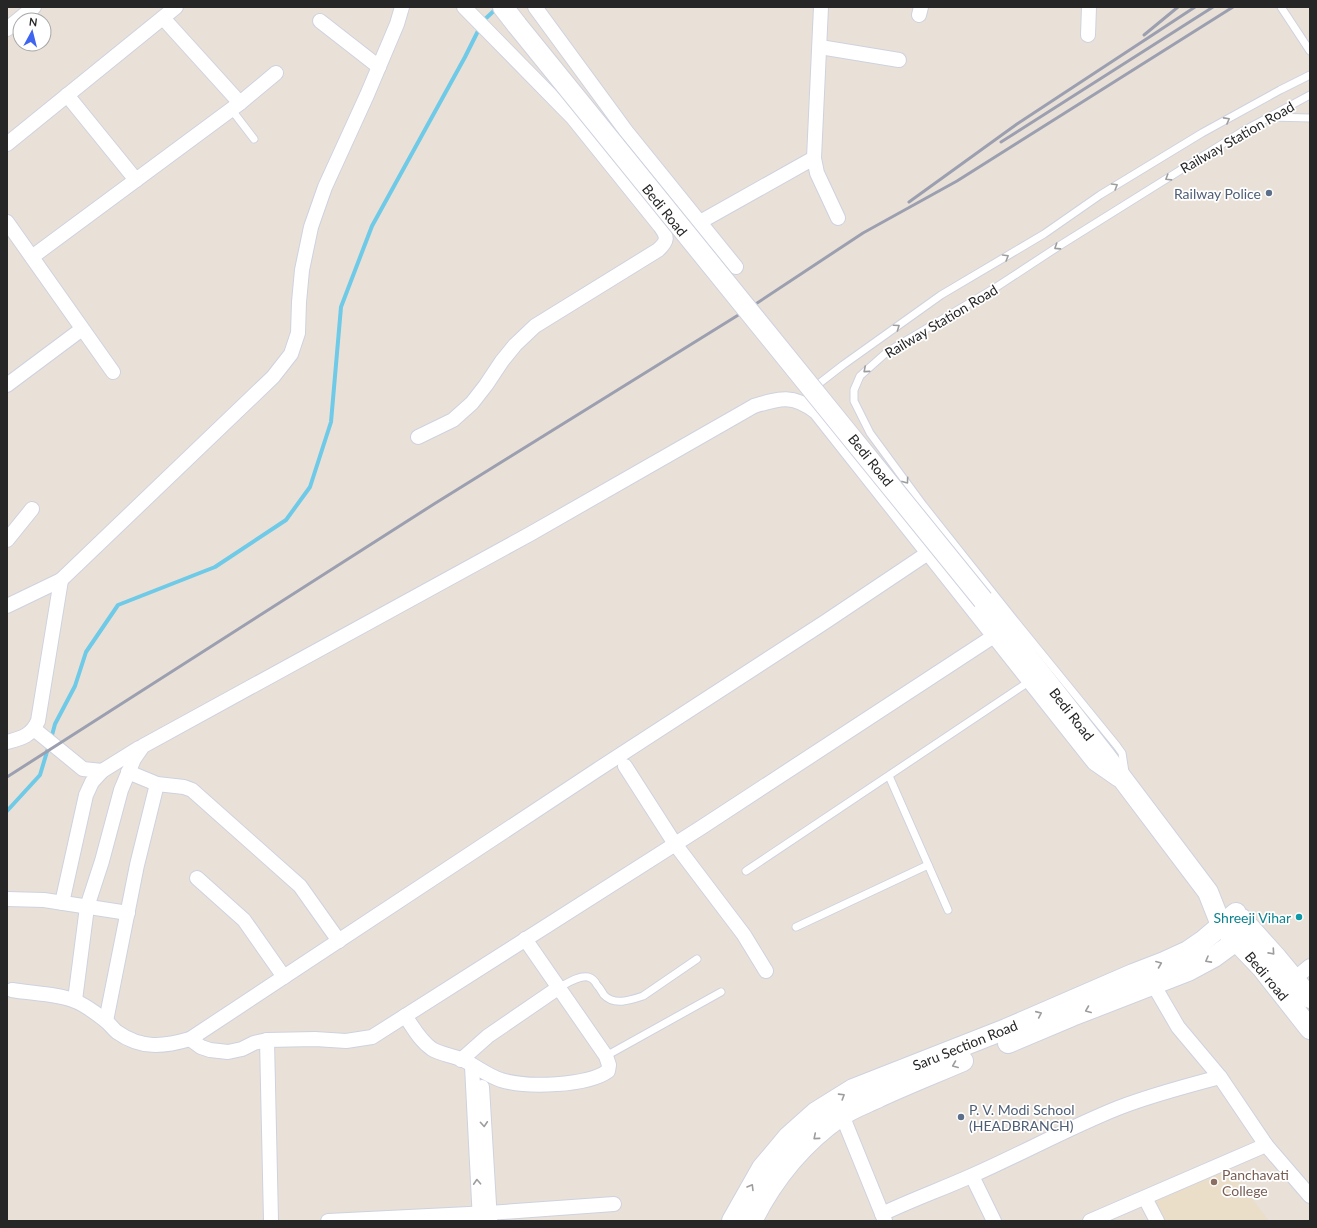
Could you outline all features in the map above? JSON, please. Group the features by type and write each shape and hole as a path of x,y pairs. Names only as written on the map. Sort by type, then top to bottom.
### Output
{"main road":[{"name":"Bedi Road","path":"503,7 686,236 829,408 983,600 1229,919 1244,935 1294,979 1310,998"},
{"name":"Saru Section Road","path":"732,1221 762,1168 788,1137 816,1112 854,1089 999,1032 1188,951 1229,919"},
{"name":"Saru Section Road","path":"752,1221 779,1177 798,1151 842,1115 912,1082 1188,971 1214,957 1244,935"},
{"name":"Bedi road","path":"1244,935 1262,968 1310,1029"}],"street":[{"path":"7,29 34,7"},
{"path":"7,144 176,7"},
{"path":"7,606 61,580 273,377 291,354 298,333 302,270 311,227 325,187 347,142 397,24 402,7"},
{"path":"418,437 453,420 472,402 515,344 535,326 658,250 664,245 666,239 665,233 660,226 573,118 464,7"},
{"path":"535,7 626,131 736,267"},
{"path":"821,7 814,158 816,173 838,218"},
{"path":"1088,34 1089,7"},
{"path":"163,18 235,106"},
{"path":"320,21 379,67"},
{"path":"820,47 899,60"},
{"path":"32,257 235,106 276,73"},
{"path":"67,95 136,180"},
{"path":"700,222 814,158"},
{"path":"7,222 113,372"},
{"path":"7,385 82,329"},
{"path":"62,903 86,795 92,782 102,771 143,746 523,538 754,406 772,400 798,400 816,412 1094,763 1127,786"},
{"path":"7,540 32,509"},
{"path":"12,990 75,1000 106,1021 116,1031 128,1038 151,1045 170,1045 190,1039 928,553"},
{"path":"7,742 26,736 34,729 38,721 61,580"},
{"path":"190,1039 201,1047 219,1052 228,1052 242,1049 254,1043 267,1040 315,1039 346,1041 372,1037 675,844 994,636"},
{"path":"34,729 83,769 102,771"},
{"path":"75,1000 87,907 102,861 120,790 134,758 143,746"},
{"path":"626,766 675,844 744,935 766,971"},
{"path":"128,772 157,784 180,786 192,790 300,886 339,941"},
{"path":"106,1021 138,865 157,784"},
{"path":"196,878 244,920 284,977"},
{"path":"7,899 25,898 128,913"},
{"path":"525,939 608,1060 616,1081"},
{"path":"1294,979 1310,966"},
{"path":"1153,984 1178,1026 1220,1077 1266,1144 1310,1196"},
{"path":"484,1217 471,1065 488,1036 558,988"},
{"path":"405,1016 418,1036 432,1049 502,1080 518,1083 571,1083 602,1075 608,1071 608,1060"},
{"path":"267,1040 271,1221"},
{"path":"842,1115 883,1217 921,1196 972,1176 1119,1108 1220,1077"},
{"path":"1090,1221 1266,1144"},
{"path":"972,1176 994,1221"},
{"path":"1145,1198 1157,1221"},
{"path":"328,1221 484,1217 614,1204"}],"lane":[{"path":"1282,7 1310,51"},
{"name":"Railway Station Road","path":"798,400 843,365 941,295 1044,234 1100,195 1196,138 1280,90 1310,75"},
{"name":"Railway Station Road","path":"1127,786 1122,753 923,505 870,432 854,401 854,390 860,376 887,352 998,286 1243,131 1310,95"},
{"path":"235,106 254,139"},
{"path":"1270,117 1310,118"},
{"path":"746,872 1030,681"},
{"path":"889,776 948,910"},
{"path":"796,927 928,865"},
{"path":"558,988 577,979 590,977 594,980 604,995 610,1000 633,1000 643,996 697,959"},
{"path":"608,1060 721,992"}],"shaded area":[{"name":"Panchavati College","path":"1229,1168 1269,1221 1160,1221 1148,1197"}],"waterway":[{"path":"51,739 55,724 75,686 86,652 118,605 215,567 286,520 310,487 331,422 341,307 372,226 465,57 483,21 498,7"},
{"path":"7,811 40,775 49,745"}],"railway":[{"path":"1144,35 1178,7"},
{"path":"909,202 1017,124 1195,7"},
{"path":"1001,142 1213,7"},
{"path":"7,777 434,504 748,309 863,233 957,181 1233,7"}],"place":[{"name":"Railway Police","path":"1269,193"},
{"name":"Shreeji Vihar","path":"1299,917"},
{"name":"P. V. Modi School (HEADBRANCH)","path":"961,1117"},
{"name":"Panchavati College","path":"1214,1182"}]}
